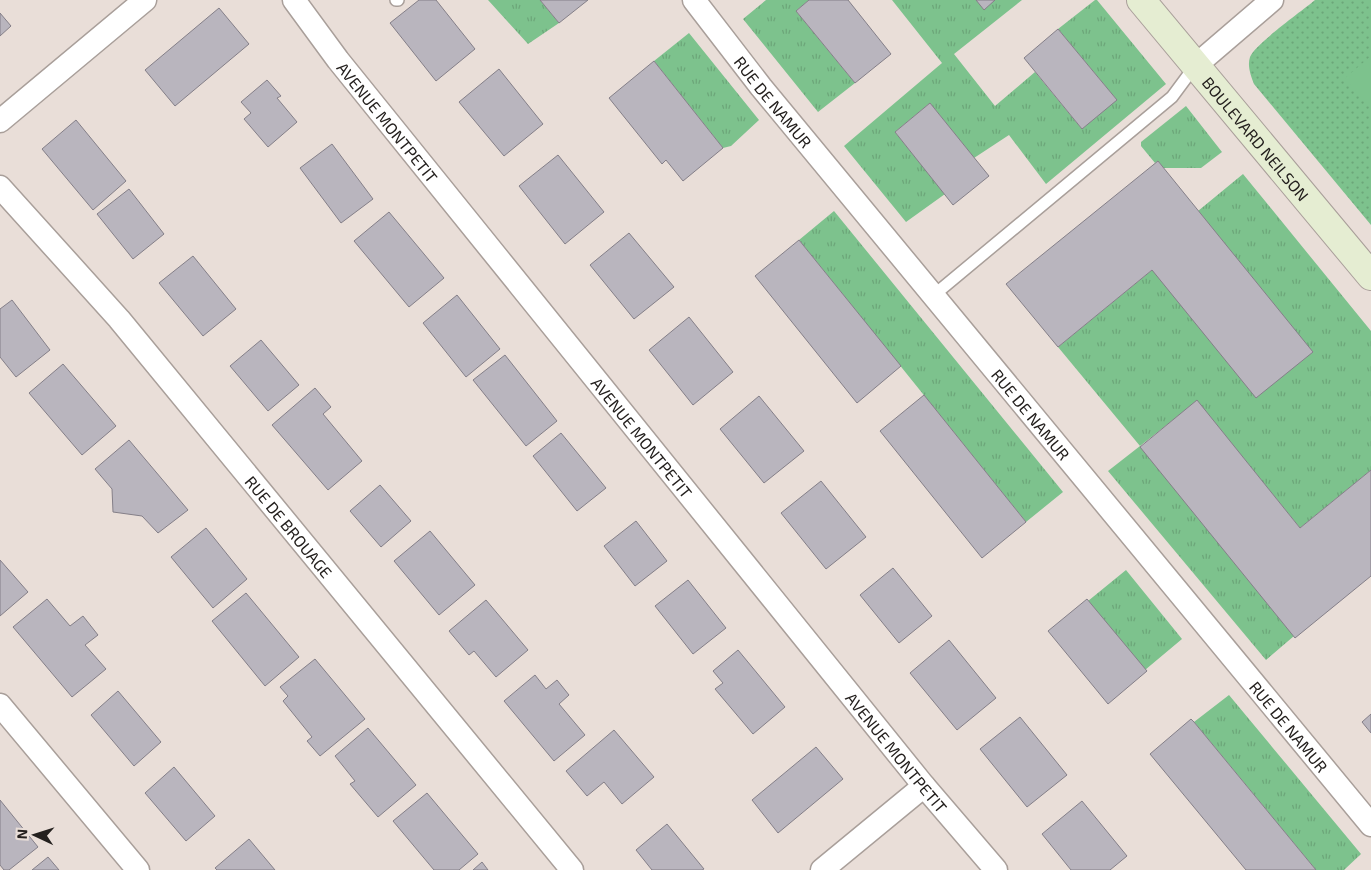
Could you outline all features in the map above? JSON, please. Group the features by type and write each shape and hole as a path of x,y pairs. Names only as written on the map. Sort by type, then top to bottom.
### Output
{"main road":[{"name":"BOULEVARD NEILSON","path":"1141,0 1371,276"}],"street":[{"path":"0,121 145,0"},
{"name":"AVENUE MONTPETIT","path":"294,0 338,60 924,786 996,870"},
{"name":"RUE DE NAMUR","path":"694,0 761,86 1371,824"},
{"path":"1195,66 1272,0"},
{"name":"RUE DE BROUAGE","path":"0,187 119,319 572,870"},
{"path":"0,705 138,870"},
{"path":"822,870 924,786"}],"lane":[{"path":"934,295 1172,97 1195,66"}],"green space":[{"path":"488,0 540,0 559,23 528,44"},
{"path":"766,0 809,0 796,11 855,83 818,112 743,19"},
{"path":"892,0 1022,0 954,54 995,106 1035,72 1082,129 1116,99 1058,29 1095,0 1097,0 1166,84 1046,184 1009,135 974,158 930,103 895,132 945,194 906,222 844,146 942,63"},
{"path":"1315,0 1371,0 1371,225 1254,84 1250,71 1250,57 1260,44"},
{"path":"689,33 759,120 731,146 723,148 654,61"},
{"path":"1371,56 1371,109 1345,78"},
{"path":"1186,106 1222,152 1201,168 1163,168 1158,161 1155,163 1141,146 1141,142"},
{"path":"1243,174 1371,331 1371,470 1300,528 1197,401 1140,446 1058,347 1152,270 1312,352 1198,211"},
{"path":"834,211 1063,492 1026,522 799,240"},
{"path":"1140,446 1294,636 1266,660 1108,471"},
{"path":"1126,570 1182,639 1145,670 1088,601"},
{"path":"1229,695 1361,854 1344,870 1316,870 1194,722"}],"building":[{"path":"419,0 436,0 475,49 436,81 390,23"},
{"path":"540,0 588,0 559,23"},
{"path":"809,0 848,0 891,54 855,83 796,11"},
{"path":"976,0 995,0 984,10"},
{"path":"219,8 249,44 175,106 145,70"},
{"path":"0,13 11,26 0,36"},
{"path":"1058,29 1117,100 1082,129 1024,58"},
{"path":"654,61 723,148 683,181 666,160 662,164 609,98"},
{"path":"499,69 543,124 504,156 459,102"},
{"path":"267,80 281,96 277,98 297,122 268,147 244,119 251,113 241,102"},
{"path":"930,103 989,176 953,205 895,132"},
{"path":"76,120 126,181 93,210 42,149"},
{"path":"332,144 373,199 341,223 300,168"},
{"path":"558,155 604,212 565,244 519,186"},
{"path":"1158,161 1313,352 1256,398 1152,270 1058,347 1006,284"},
{"path":"129,189 164,234 133,259 97,214"},
{"path":"389,212 444,278 409,307 354,241"},
{"path":"629,233 674,287 634,319 590,265"},
{"path":"799,240 901,366 857,403 755,276"},
{"path":"193,256 236,309 203,336 159,283"},
{"path":"457,295 500,349 466,377 423,323"},
{"path":"12,300 50,350 16,377 0,357 0,309"},
{"path":"689,317 733,372 693,405 649,350"},
{"path":"261,340 299,385 268,411 230,366"},
{"path":"505,355 557,421 526,446 473,380"},
{"path":"63,364 116,426 82,455 29,393"},
{"path":"315,388 331,407 323,414 362,461 328,490 272,425"},
{"path":"924,395 1026,522 982,558 880,431"},
{"path":"759,396 804,451 764,483 720,429"},
{"path":"1197,400 1300,528 1371,470 1371,576 1295,638 1140,447"},
{"path":"561,433 606,488 577,511 533,456"},
{"path":"129,440 188,510 158,533 142,516 113,512 112,489 95,469"},
{"path":"821,481 866,537 826,569 781,513"},
{"path":"380,485 411,521 381,547 350,511"},
{"path":"636,521 667,561 635,586 604,546"},
{"path":"206,528 247,579 213,608 171,557"},
{"path":"430,531 475,585 439,615 394,561"},
{"path":"0,560 28,592 0,616"},
{"path":"893,568 932,616 899,643 860,595"},
{"path":"688,580 726,628 693,654 655,606"},
{"path":"246,593 299,657 265,686 212,621"},
{"path":"47,599 70,626 83,616 98,635 85,645 106,669 72,697 13,627"},
{"path":"1087,599 1147,671 1108,704 1048,631"},
{"path":"486,600 528,650 496,677 474,651 469,655 449,631"},
{"path":"949,640 996,698 957,730 910,673"},
{"path":"738,650 785,707 753,734 715,689 723,683 713,671"},
{"path":"315,659 365,719 320,756 307,741 312,737 283,701 288,696 280,687"},
{"path":"535,675 546,689 557,680 569,695 559,704 585,735 554,761 504,701"},
{"path":"118,691 161,742 134,766 91,715"},
{"path":"1371,714 1371,733 1362,722"},
{"path":"1020,717 1067,775 1027,807 980,749"},
{"path":"1191,719 1316,870 1246,870 1150,754"},
{"path":"368,728 416,785 378,817 350,784 355,781 335,756"},
{"path":"614,730 654,777 622,804 604,782 587,796 566,771"},
{"path":"816,747 843,779 778,833 752,800"},
{"path":"174,767 215,816 186,841 145,793"},
{"path":"427,793 478,854 459,870 434,870 393,821"},
{"path":"0,800 38,847 9,870 4,870 0,865"},
{"path":"1082,801 1127,856 1110,870 1071,870 1042,834"},
{"path":"667,824 704,869 652,870 636,850"},
{"path":"249,839 275,870 217,870 215,868"},
{"path":"48,857 59,870 32,870"},
{"path":"482,862 488,870 473,870"}]}
